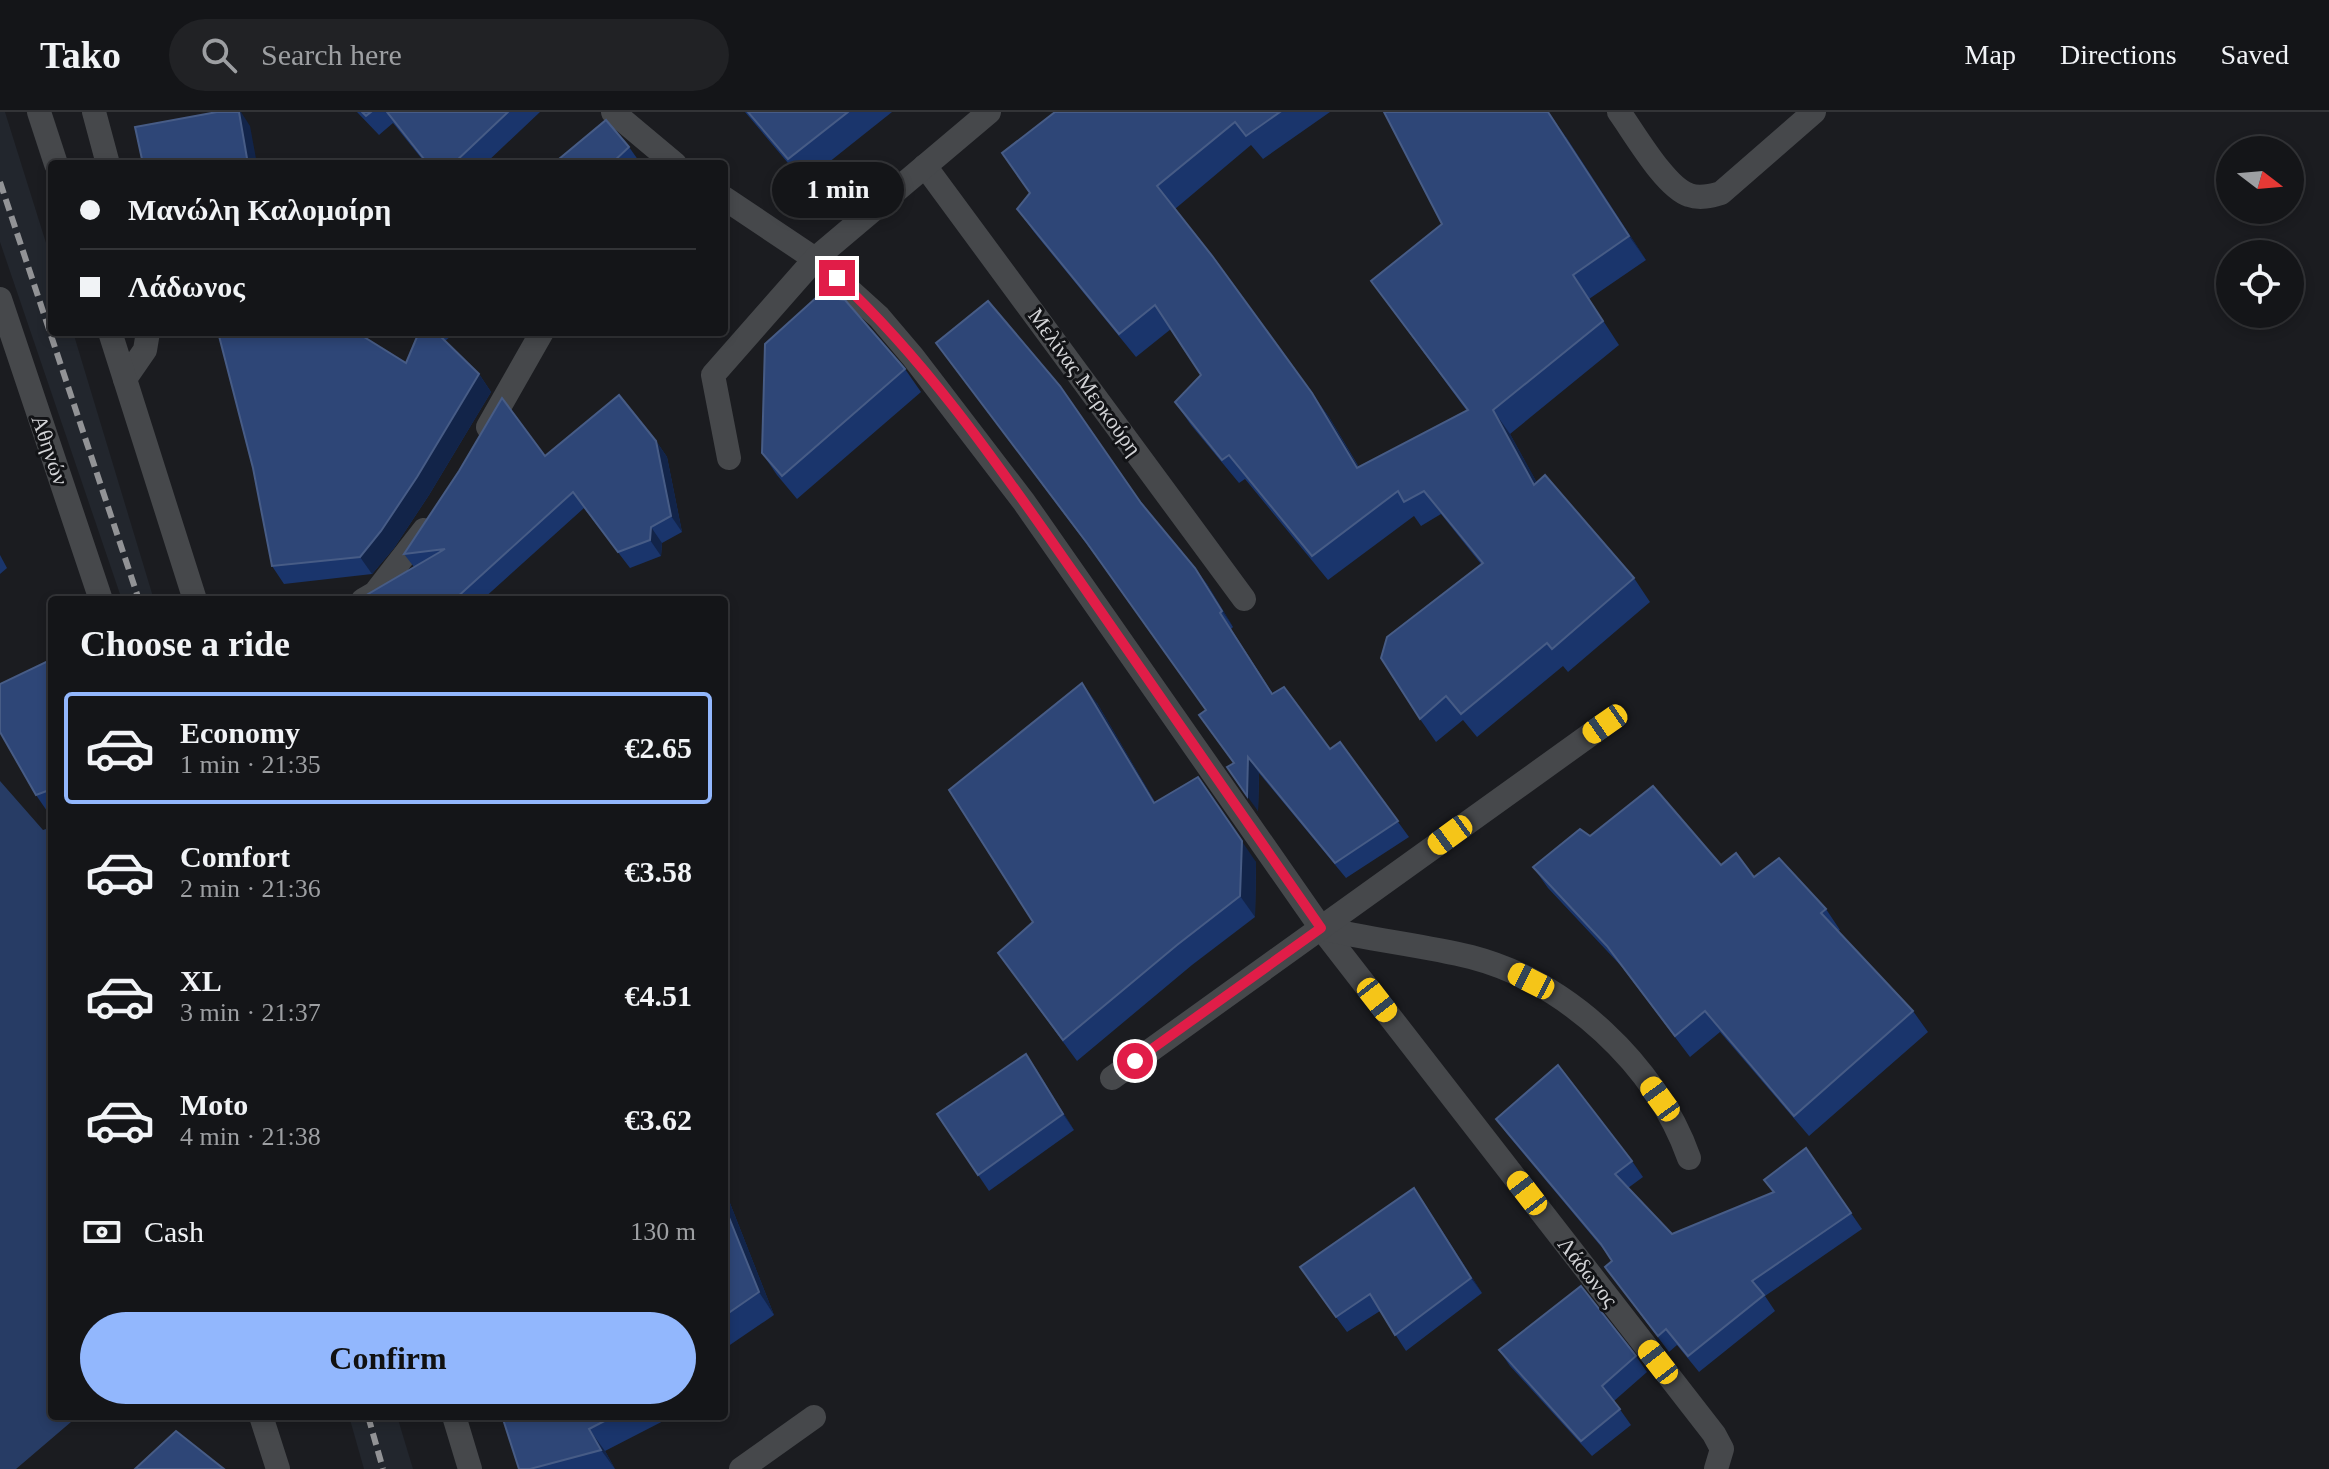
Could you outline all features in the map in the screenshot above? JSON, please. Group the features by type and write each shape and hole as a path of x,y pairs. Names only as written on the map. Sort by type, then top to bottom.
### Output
{"street":[{"path":"39,112 55,160"},
{"path":"94,112 107,160"},
{"path":"613,112 643,154 662,160"},
{"path":"729,458 713,375 815,259 989,112"},
{"path":"1619,112 1675,188 1691,196 1706,198 1721,193 1814,112"},
{"name":"Μελίνας Μερκούρη","path":"925,166 1244,599"},
{"name":"Λάδωνος","path":"728,201 815,259 888,327 1024,502 1321,928 1714,1434 1722,1449 1716,1469"},
{"name":"Αθηνών","path":"0,299 100,596"},
{"path":"111,336 194,596"},
{"path":"125,379 145,350 147,336"},
{"path":"480,443 540,336"},
{"path":"370,596 401,562 441,506"},
{"path":"1112,1078 1605,724"},
{"path":"1321,928 1472,958 1499,966 1539,985 1595,1026 1634,1064 1674,1120 1689,1158"},
{"path":"741,1469 814,1417"},
{"path":"262,1420 278,1469"},
{"path":"455,1420 470,1469"}],"shaded area":[{"path":"0,112 5,112 48,249 48,336 74,336 153,596 121,596 0,242"},
{"path":"0,781 43,830 48,828 48,1420 73,1420 16,1469 0,1469"},
{"path":"350,1420 398,1420 413,1469 364,1469"}],"building":[{"path":"217,112 239,112 247,160 142,160 135,127"},
{"path":"387,112 508,112 457,160 425,160"},
{"path":"748,112 848,112 788,159"},
{"path":"1055,112 1280,112 1246,136 1235,122 1157,186 1312,393 1357,468 1468,410 1371,281 1442,224 1384,112 1548,112 1629,236 1573,275 1603,321 1493,410 1534,485 1545,475 1634,578 1552,649 1547,643 1461,714 1446,696 1420,719 1381,658 1387,637 1483,563 1424,491 1404,502 1398,491 1312,556 1229,455 1222,460 1175,402 1201,375 1155,305 1119,334 1017,209 1030,193 1002,153"},
{"path":"606,120 629,147 615,160 558,160"},
{"path":"818,296 845,300 905,369 782,476 762,453 765,344"},
{"path":"988,301 1060,386 1141,503 1195,568 1272,694 1284,687 1330,749 1340,742 1398,821 1335,863 1248,757 1247,796 1227,767 1234,763 1199,715 1206,710 1087,543 936,343"},
{"path":"219,336 362,336 406,363 417,336 440,336 479,374 417,477 360,557 272,566 253,468"},
{"path":"619,395 656,441 671,516 651,527 650,540 618,552 573,492 458,596 365,596 445,549 404,554 459,471 502,398 545,456"},
{"path":"48,661 48,790 36,795 0,732 0,684"},
{"path":"1082,683 1154,803 1198,777 1242,841 1240,896 1063,1040 998,953 1033,922 949,790"},
{"path":"1653,786 1721,865 1736,853 1754,877 1779,858 1826,909 1821,913 1913,1011 1794,1116 1705,1011 1675,1036 1607,946 1533,867 1580,829 1590,836"},
{"path":"1026,1054 1063,1114 978,1175 937,1114"},
{"path":"1558,1065 1632,1161 1615,1174 1672,1234 1774,1192 1764,1180 1806,1148 1851,1213 1752,1281 1764,1295 1688,1356 1666,1329 1658,1336 1605,1267 1612,1261 1601,1244 1496,1119"},
{"path":"1414,1188 1471,1278 1395,1335 1370,1294 1336,1317 1300,1267"},
{"path":"728,1215 759,1292 728,1313"},
{"path":"1581,1286 1636,1356 1602,1386 1620,1409 1581,1441 1499,1350"},
{"path":"503,1420 606,1420 589,1429 601,1450 530,1469 519,1469"},
{"path":"176,1431 224,1469 135,1469"}],"railway":[{"path":"0,182 48,326"},
{"path":"51,336 138,596"},
{"path":"369,1420 383,1469"}],"route":[{"path":"837,278 879,317 913,357 1024,502 1321,928 1135,1061"}]}
